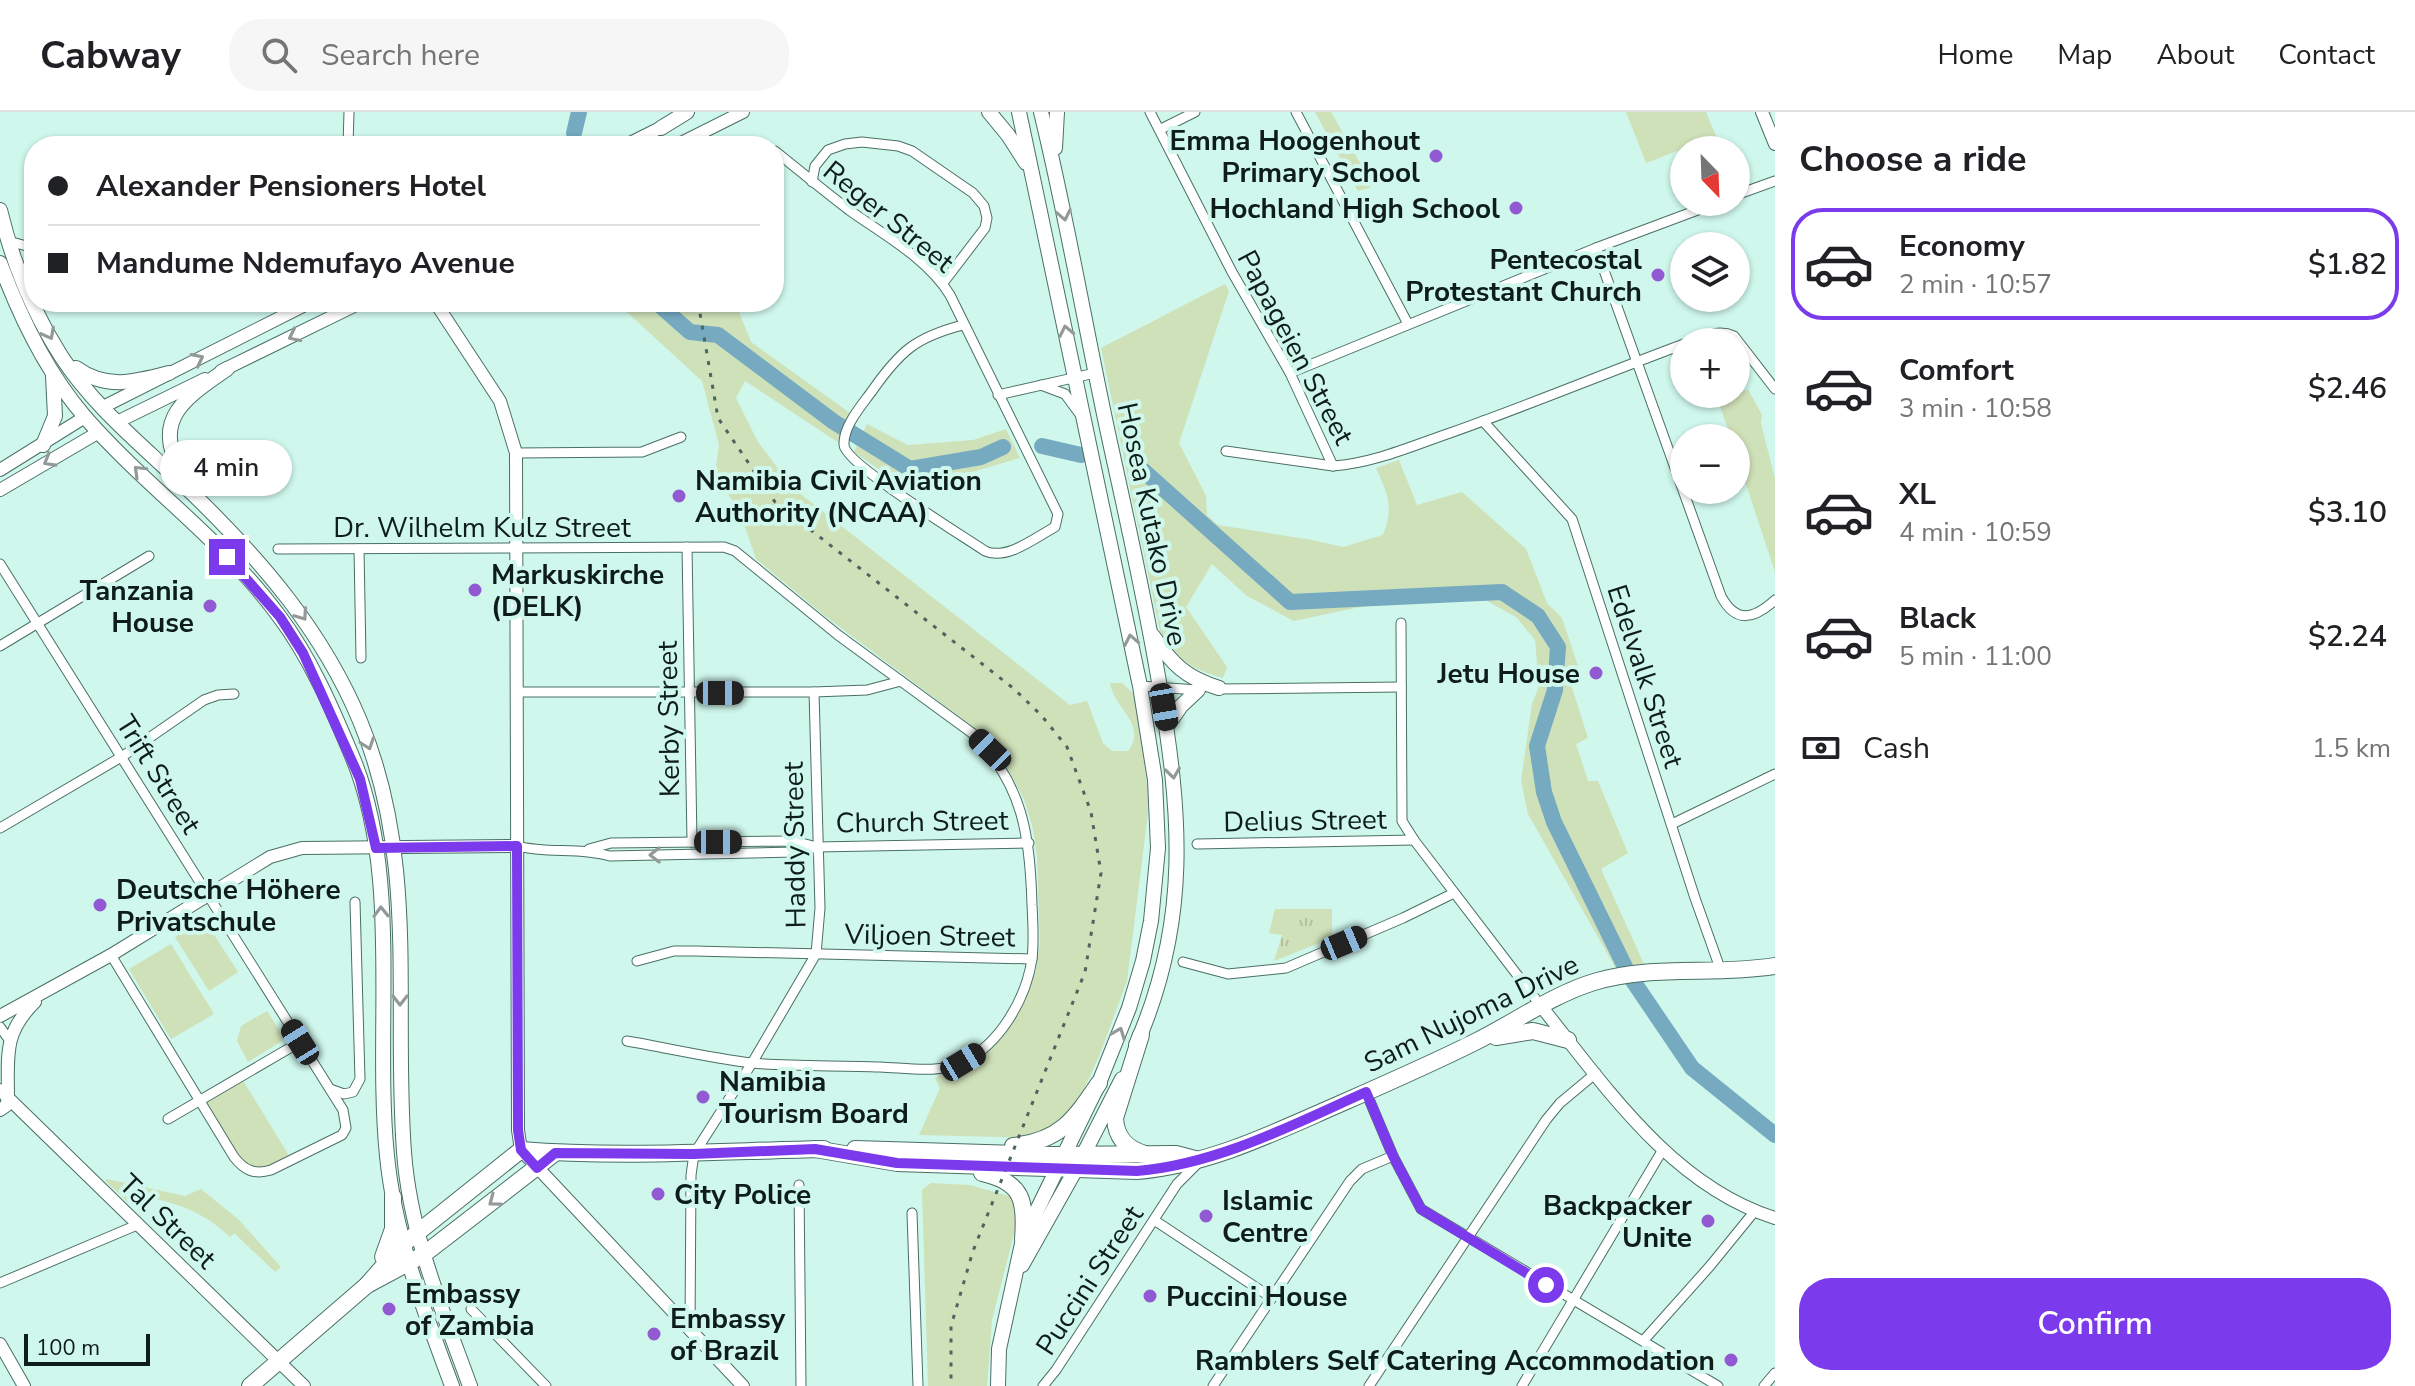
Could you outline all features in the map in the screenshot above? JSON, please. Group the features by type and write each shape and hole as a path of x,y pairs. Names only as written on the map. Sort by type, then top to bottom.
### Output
{"highway":[{"name":"Sam Nujoma Drive","path":"1071,1162 1137,1171 1166,1169 1201,1160 1249,1143 1366,1092 1475,1042 1576,989 1612,977 1722,972 1775,966"},
{"path":"1475,1042 1533,1031 1568,1040"},
{"path":"1141,1035 1115,1118 1116,1129 1128,1146 1153,1156"},
{"path":"958,1160 1049,1138 1071,1122 1099,1083"},
{"name":"Sam Nujoma Drive","path":"521,1150 694,1154 815,1149 897,1163 958,1160 1071,1162 1176,1154 1201,1160"},
{"path":"250,1386 370,1281 402,1245 521,1150"},
{"path":"370,1281 423,1255 555,1153"},
{"path":"958,1160 1012,1185 1018,1191 1025,1211 1023,1239"},
{"path":"370,1281 390,1241 393,1197"}],"main road":[{"path":"661,128 690,112"},
{"path":"989,112 1031,170"},
{"name":"Hosea Kutako Drive","path":"998,1386 999,1349 1023,1239 1071,1162 1129,1008 1143,961 1158,848 1155,780 1140,686 1019,112"},
{"name":"Hosea Kutako Drive","path":"1009,1299 1025,1257 1071,1162 1141,1035 1161,974 1177,882 1176,797 1151,632 1041,112"},
{"path":"1054,164 1057,112"},
{"path":"0,210 8,241 24,265"},
{"path":"0,263 26,323 53,372 85,417 245,575 280,617 303,653 351,755 360,779 376,848 381,897 383,1102 393,1197 407,1265 452,1386"},
{"path":"44,312 62,358 103,407 194,495 282,588 321,642 344,685 371,750 395,847 401,921 400,1061 404,1153 416,1233 470,1386"},
{"path":"62,358 84,374 103,382 120,384 169,373"},
{"path":"194,495 170,447 173,421 184,400 227,369"},
{"path":"43,445 55,416 53,372"},
{"path":"85,417 103,407"},
{"path":"99,432 117,422"},
{"path":"1151,632 1171,662 1183,672 1219,688"},
{"path":"1167,726 1181,706 1198,690"}],"street":[{"path":"348,136 349,112"},
{"path":"695,136 743,112"},
{"name":"Papageien Street","path":"1150,112 1232,272 1290,373 1333,466 1387,455 1670,349"},
{"path":"1161,129 1195,112"},
{"path":"1296,112 1408,324"},
{"path":"1762,112 1775,144"},
{"path":"645,136 661,128"},
{"path":"812,182 815,166 828,150 845,144 879,143 912,151 973,193 984,206 987,218 985,228 943,283"},
{"name":"Reger Street","path":"784,159 923,264 943,283 1058,517 1055,527 1007,552 996,554 985,551 868,472 846,453 844,444 854,417 893,361 931,333 963,325"},
{"path":"1750,190 1775,181"},
{"path":"1290,373 1682,216"},
{"path":"8,241 24,245"},
{"path":"1596,248 1727,607 1736,615 1743,616 1763,610 1775,600"},
{"path":"103,407 291,312"},
{"path":"117,422 342,312"},
{"path":"442,312 500,401 516,453 518,1130 521,1150 743,1386"},
{"name":"Papageien Street","path":"1750,355 1775,389"},
{"path":"998,395 1095,373"},
{"path":"1041,385 1065,394 1085,423"},
{"path":"0,470 85,417"},
{"name":"Edelvalk Street","path":"1483,421 1572,519 1722,972"},
{"path":"0,490 99,432"},
{"path":"516,453 642,452 681,437"},
{"path":"1226,451 1333,466"},
{"name":"Kerby Street","path":"687,547 692,842"},
{"name":"Dr. Wilhelm Kulz Street","path":"278,549 724,547 735,551 838,635 954,719 990,750 1011,783 1029,843 1033,920 1032,959 1021,998 998,1034 977,1054 946,1069 752,1063"},
{"path":"359,549 361,658"},
{"path":"0,646 149,556"},
{"name":"Trift Street","path":"0,564 330,1089 346,1121 342,1135 263,1173 249,1171 240,1164 111,955"},
{"path":"1401,623 1402,821 1541,1006 1662,1151 1754,1212 1775,1218"},
{"path":"517,692 814,692 867,690 901,681"},
{"path":"1140,686 1198,690 1401,687"},
{"name":"Haddy Street","path":"694,1154 816,954 820,908 814,692"},
{"path":"0,828 123,756 204,700 234,694"},
{"path":"1672,824 1775,774"},
{"name":"Delius Street","path":"1197,844 1414,840"},
{"name":"Church Street","path":"588,850 611,843 794,841 817,847"},
{"name":"Church Street","path":"0,1016 111,955 270,857 302,848 517,846 588,850 610,856 795,852 817,847 1029,843"},
{"path":"1183,962 1228,974 1286,968 1454,893"},
{"path":"330,1089 344,1094 353,1092 360,1079 355,902"},
{"name":"Viljoen Street","path":"637,961 674,951 1032,959"},
{"name":"Church Street","path":"4,1094 10,1041 19,1018 45,992"},
{"path":"0,1027 10,1041"},
{"path":"627,1041 752,1063"},
{"path":"168,1119 300,1042"},
{"path":"1369,1386 1546,1120 1560,1103 1596,1073"},
{"path":"1366,1092 1393,1156 1421,1209 1718,1386"},
{"path":"0,1110 6,1106 4,1094"},
{"name":"Tal Street","path":"4,1094 304,1386"},
{"path":"1522,1386 1662,1151"},
{"path":"690,1330 691,1175 694,1154"},
{"path":"1213,1386 1350,1181 1362,1169 1393,1156"},
{"name":"Puccini Street","path":"1043,1386 1177,1184 1201,1160"},
{"path":"799,1185 801,1386"},
{"path":"1644,1340 1754,1212"},
{"path":"912,1213 918,1386"},
{"path":"1154,1220 1272,1298"},
{"path":"0,1283 137,1225"},
{"path":"471,1309 546,1386"},
{"path":"0,1344 24,1386"},
{"path":"1764,1386 1775,1373"}],"green space":[{"path":"1315,112 1331,112 1372,184 1369,188 1358,191"},
{"path":"1626,112 1706,112 1716,136 1670,136 1670,154 1646,163"},
{"path":"1225,284 1229,291 1179,443 1206,496 1207,515 1218,525 1343,547 1383,535 1389,508 1376,468 1399,460 1417,505 1462,492 1526,549 1547,603 1562,618 1579,669 1569,678 1588,738 1576,744 1588,781 1598,781 1628,853 1601,869 1644,964 1615,967 1528,814 1521,781 1532,704 1539,686 1535,640 1516,617 1485,600 1406,601 1294,621 1247,596 1212,564 1186,607 1227,667 1223,678 1186,662 1160,631 1101,348"},
{"path":"627,312 739,312 751,342 850,413 839,443 745,381 736,398 758,442 793,488 1070,705 1087,701 1103,743 1112,751 1128,751 1134,733 1110,683 1122,683 1135,695 1148,813 1127,981 1076,1107 1062,1124 1034,1138 919,1135 940,1088 935,1078 977,1061 987,1052 1013,1020 1035,975 1040,943 1037,857 1024,799 1007,767 972,726 825,616 756,559 740,512 715,475 719,445 702,381"},
{"path":"1750,393 1762,415 1761,424 1775,478 1775,572 1750,496 1750,424 1726,424 1721,408 1750,408"},
{"path":"867,424 908,445 973,440 1006,429 1020,458 969,473 887,475 854,452"},
{"path":"1275,909 1332,909 1332,938 1274,961 1282,935 1269,933"},
{"path":"204,919 238,972 209,991 175,937"},
{"path":"171,944 214,1014 171,1039 129,969"},
{"path":"267,1011 285,1039 248,1062 237,1041 241,1026"},
{"path":"241,1077 293,1160 249,1171 200,1101"},
{"path":"105,1181 185,1196 201,1189 239,1220 281,1267 275,1272 234,1233 230,1237 187,1208 137,1195 128,1202"},
{"path":"931,1183 970,1185 1016,1198 1016,1226 992,1320 987,1386 928,1386 922,1190"}],"waterway":[{"path":"574,133 579,112"},
{"path":"667,312 690,332 718,335 834,422 910,469 981,457 1003,447"},
{"path":"1042,446 1081,455"},
{"path":"1137,465 1290,602 1502,592 1538,616 1558,647 1555,690 1537,746 1544,792 1554,822 1629,975 1692,1068 1775,1135"}],"railway":[{"path":"700,312 718,418 775,502 1013,688 1041,715 1067,747 1091,812 1101,873 1085,972 973,1251 951,1326 951,1386"}],"place":[{"name":"Emma Hoogenhout Primary School","path":"1436,156"},
{"name":"Hochland High School","path":"1516,208"},
{"name":"Pentecostal Protestant Church","path":"1658,275"},
{"name":"Namibia Civil Aviation Authority (NCAA)","path":"679,496"},
{"name":"Markuskirche (DELK)","path":"475,590"},
{"name":"Tanzania House","path":"210,606"},
{"name":"Jetu House","path":"1596,673"},
{"name":"Deutsche Höhere Privatschule","path":"100,905"},
{"name":"Namibia Tourism Board","path":"703,1097"},
{"name":"City Police","path":"658,1194"},
{"name":"Islamic Centre","path":"1206,1216"},
{"name":"Backpacker Unite","path":"1708,1221"},
{"name":"Puccini House","path":"1150,1296"},
{"name":"Embassy of Zambia","path":"389,1309"},
{"name":"Embassy of Brazil","path":"654,1334"},
{"name":"Ramblers Self Catering Accommodation","path":"1731,1360"}],"route":[{"path":"227,557 280,617 320,686 360,779 376,848 517,846 518,1130 521,1150 537,1168 555,1153 694,1154 815,1149 897,1163 956,1167 1166,1169 1249,1143 1366,1092 1393,1156 1421,1209 1546,1285"}]}
